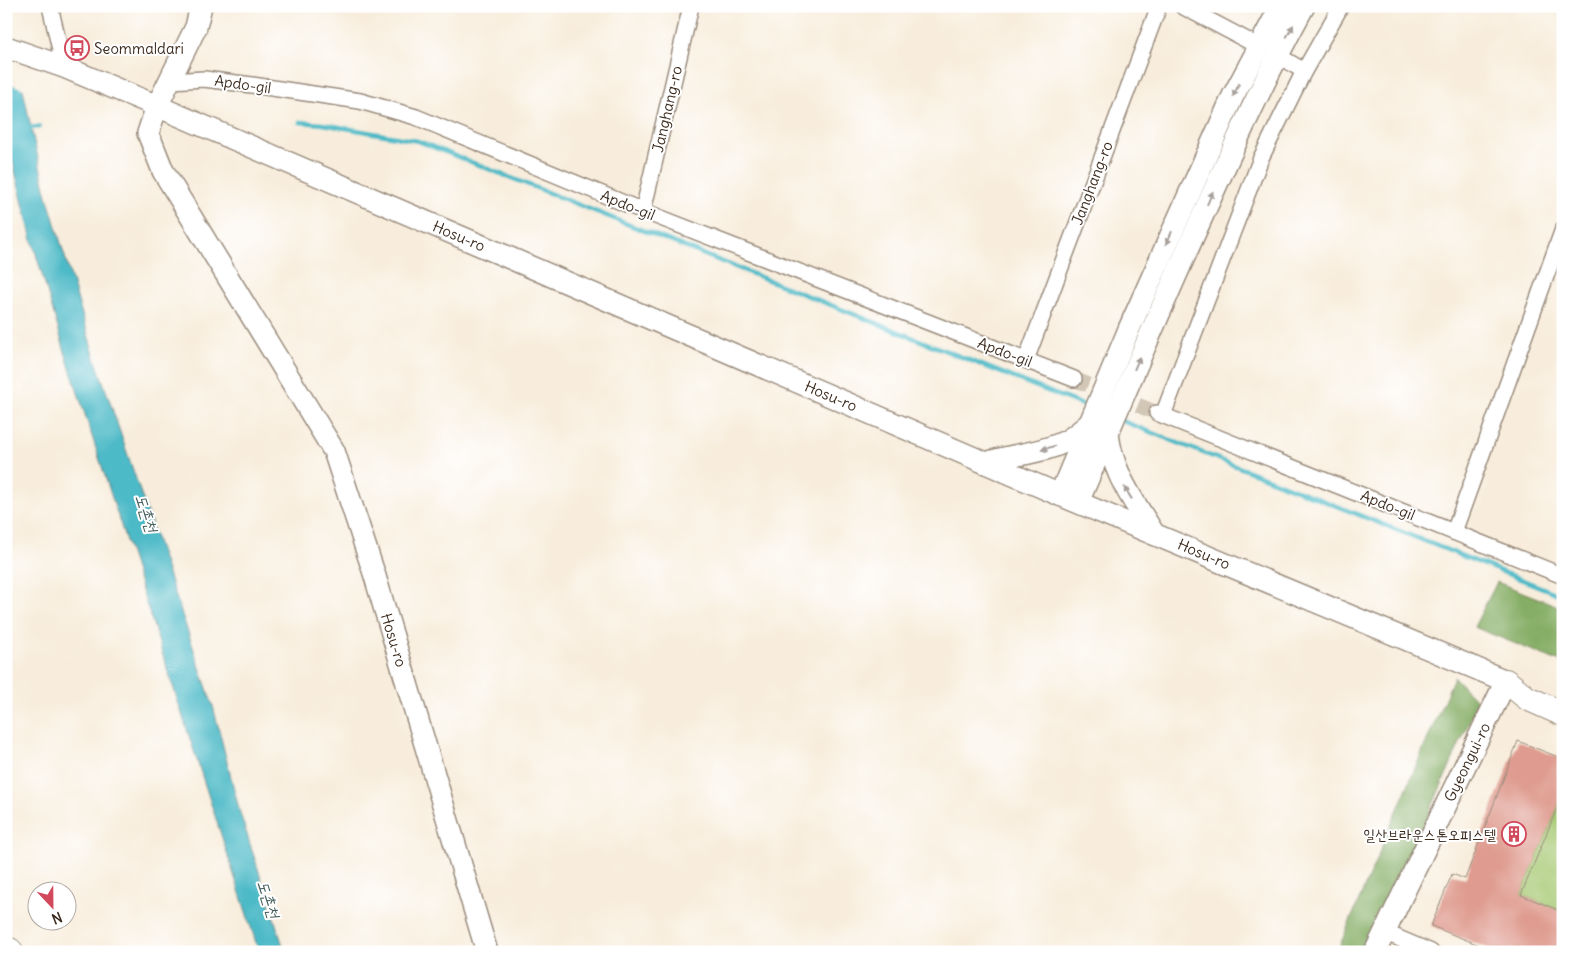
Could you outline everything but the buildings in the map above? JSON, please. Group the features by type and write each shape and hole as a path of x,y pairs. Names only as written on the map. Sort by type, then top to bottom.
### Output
{"main road":[{"path":"157,106 196,27 201,6"},
{"path":"1267,50 1281,6"},
{"path":"1069,498 1103,418 1201,167 1267,50 1304,6"},
{"name":"Hosu-ro","path":"6,47 60,66 157,106 986,463 1506,681 1563,697"},
{"name":"Hosu-ro","path":"157,106 148,133 163,171 334,451 374,573 488,952"},
{"path":"986,463 1010,455 1051,448 1067,441 1103,418"},
{"path":"1103,418 1119,478 1154,534"},
{"name":"Hosu-ro","path":"1506,681 1527,698 1563,714"},
{"name":"Gyeongui-ro","path":"1375,952 1506,681"}],"street":[{"path":"50,6 60,66"},
{"name":"Janghang-ro","path":"644,211 691,6"},
{"name":"Janghang-ro","path":"1026,360 1159,6"},
{"path":"1182,6 1304,71 1341,6"},
{"name":"Apdo-gil","path":"1304,71 1261,158 1160,414 1563,576"},
{"name":"Apdo-gil","path":"170,81 204,79 360,101 416,117 644,211 1074,379"},
{"path":"1454,532 1563,229"},
{"path":"1384,932 1431,952"}],"green space":[{"path":"1497,582 1563,608 1563,663 1474,627"},
{"path":"1454,677 1478,702 1368,952 1337,952"},
{"path":"1563,794 1563,912 1521,895"}],"water":[{"name":"도촌천","path":"6,6 47,196 94,355 213,706 240,813 285,952 259,952 68,362 33,244 6,135"}],"pier":[{"path":"6,15 13,17 26,90 6,82"}],"waterway":[{"path":"300,122 323,124 418,141 1090,408"},
{"path":"25,128 39,127"},
{"path":"1120,420 1563,596"}],"tunnel":[{"path":"1074,379 1157,413"}],"place":[{"name":"Seommaldari","path":"77,48"},
{"name":"일산브라운스톤오피스텔","path":"1514,834"}]}
